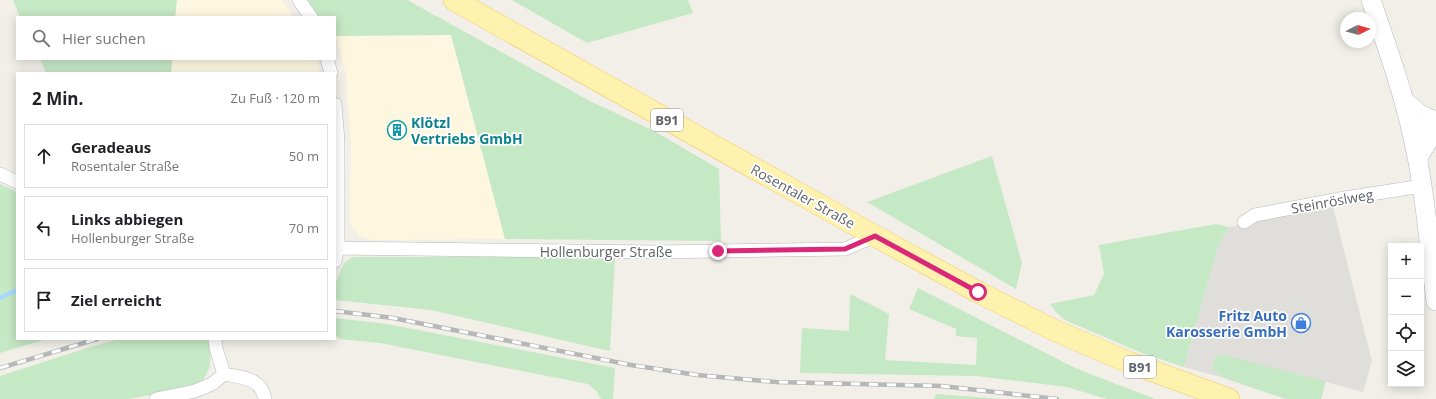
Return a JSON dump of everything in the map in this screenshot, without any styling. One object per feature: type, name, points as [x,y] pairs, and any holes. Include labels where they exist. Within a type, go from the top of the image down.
[{"type":"main road","points":[[1371,0],[1395,68],[1412,133],[1422,186],[1436,301]]},
{"type":"main road","name":"Rosentaler Straße","points":[[456,1],[875,236],[978,292],[1054,330],[1128,362],[1229,399]]},
{"type":"street","points":[[298,0],[310,16]]},
{"type":"street","points":[[327,60],[331,72]]},
{"type":"street","points":[[1402,94],[1422,112],[1436,118]]},
{"type":"street","points":[[336,116],[338,141],[336,252]]},
{"type":"street","points":[[1412,133],[1420,124],[1436,121]]},
{"type":"street","points":[[1412,133],[1424,135],[1436,134]]},
{"type":"street","points":[[1418,163],[1436,134]]},
{"type":"street","points":[[0,174],[16,182]]},
{"type":"street","name":"Steinröslweg","points":[[1244,222],[1255,216],[1346,198],[1422,186]]},
{"type":"street","name":"Hollenburger Straße","points":[[336,252],[649,252],[845,249],[875,236]]},
{"type":"street","points":[[215,340],[224,374]]},
{"type":"street","points":[[156,399],[195,391],[212,384],[224,374]]},
{"type":"street","points":[[224,374],[248,379],[260,385],[265,399]]},
{"type":"shaded area","points":[[177,0],[282,0],[293,16],[175,16]]},
{"type":"shaded area","points":[[451,35],[505,239],[373,240],[360,236],[350,224],[351,145],[346,74],[336,36]]},
{"type":"shaded area","points":[[172,60],[317,60],[320,72],[171,72]]},
{"type":"shaded area","points":[[1333,207],[1372,361],[1363,392],[1326,382],[1321,399],[1286,399],[1227,379],[1184,367],[1218,246],[1229,227]]},
{"type":"green space","points":[[13,0],[177,0],[175,16],[20,16]]},
{"type":"green space","points":[[308,0],[407,0],[590,101],[654,131],[719,169],[721,241],[505,239],[451,35],[336,36],[336,16],[316,16]]},
{"type":"green space","points":[[512,0],[688,0],[693,13],[587,43]]},
{"type":"green space","points":[[40,60],[172,60],[171,72],[46,72]]},
{"type":"green space","points":[[992,156],[1022,263],[1016,289],[867,202]]},
{"type":"green space","points":[[0,184],[16,192],[16,340],[44,340],[0,353]]},
{"type":"green space","points":[[1216,224],[1229,227],[1218,246],[1184,367],[1142,353],[1065,320],[1050,304],[1094,295],[1104,274],[1099,245]]},
{"type":"green space","points":[[353,257],[615,257],[610,351],[431,310],[336,300],[336,283],[344,263]]},
{"type":"green space","points":[[918,288],[1075,368],[1155,399],[1107,399],[1067,387],[976,376],[800,373],[802,328],[849,331],[850,294],[889,314],[885,360],[976,365],[977,338],[956,336],[956,329],[909,309]]},
{"type":"green space","points":[[336,318],[387,324],[615,368],[613,399],[601,399],[597,392],[588,384],[380,343],[340,339],[336,336]]},
{"type":"green space","points":[[116,340],[211,340],[210,366],[204,379],[189,388],[128,399],[0,399],[0,376]]},
{"type":"green space","points":[[1223,355],[1323,381],[1325,382],[1321,399],[1286,399],[1227,379],[1214,371],[1213,367],[1214,358]]},
{"type":"green space","points":[[936,394],[1002,399],[934,399]]},
{"type":"waterway","points":[[0,298],[16,290]]},
{"type":"railway","points":[[336,311],[393,318],[631,365],[697,375],[776,382],[941,386],[1057,399]]},
{"type":"railway","points":[[0,368],[94,340]]},
{"type":"place","name":"Klötzl Vertriebs GmbH","points":[[397,130]]},
{"type":"place","name":"Fritz Auto Karosserie GmbH","points":[[1301,323]]},
{"type":"route","points":[[718,251],[845,249],[875,236],[978,292]]}]
